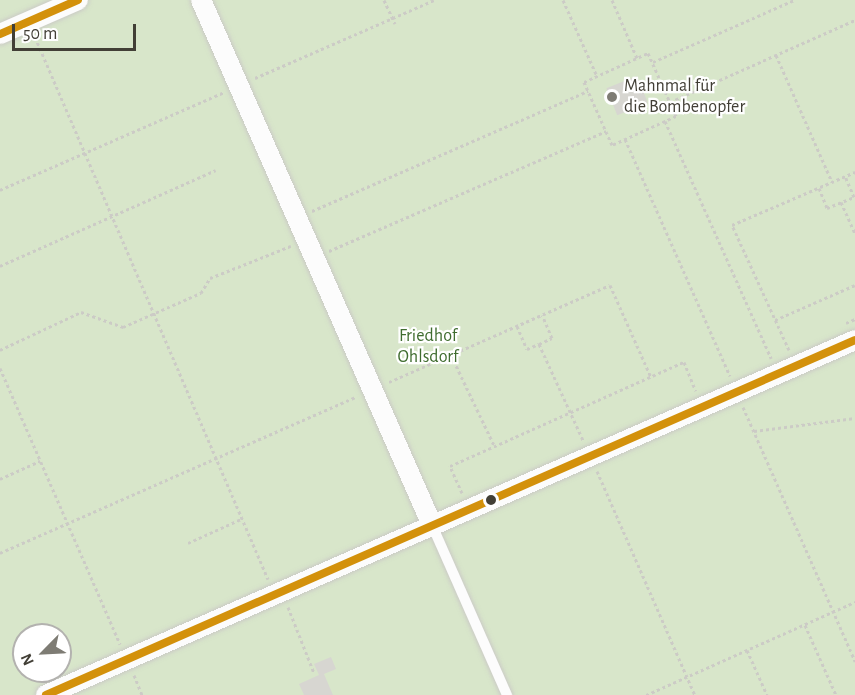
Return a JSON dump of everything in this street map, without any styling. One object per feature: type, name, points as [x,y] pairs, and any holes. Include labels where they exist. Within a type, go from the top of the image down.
[{"type":"street","points":[[0,34],[78,0]]},
{"type":"street","points":[[201,0],[249,81],[319,247],[384,388],[432,525]]},
{"type":"street","points":[[46,695],[432,525],[466,498],[783,361],[855,340]]},
{"type":"lane","points":[[432,525],[507,695]]},
{"type":"path","points":[[384,0],[395,24]]},
{"type":"path","points":[[419,0],[422,5]]},
{"type":"path","points":[[0,190],[434,0]]},
{"type":"path","points":[[563,0],[597,76]]},
{"type":"path","points":[[612,0],[637,58]]},
{"type":"path","points":[[652,63],[794,0]]},
{"type":"path","points":[[670,102],[855,20]]},
{"type":"path","points":[[29,22],[81,154],[214,459],[314,673]]},
{"type":"path","points":[[648,53],[676,116],[612,144],[584,82],[637,58],[648,53]]},
{"type":"path","points":[[776,56],[832,182]]},
{"type":"path","points":[[312,211],[588,91]]},
{"type":"path","points":[[665,121],[783,361]]},
{"type":"path","points":[[0,350],[81,312],[123,327],[201,293],[210,278],[319,247],[606,131]]},
{"type":"path","points":[[625,139],[855,661]]},
{"type":"path","points":[[0,266],[216,170]]},
{"type":"path","points":[[783,361],[775,320],[732,225],[855,172]]},
{"type":"path","points":[[819,188],[827,208],[854,197],[845,176]]},
{"type":"path","points":[[308,201],[316,221]]},
{"type":"path","points":[[841,202],[855,234]]},
{"type":"path","points":[[319,247],[334,262]]},
{"type":"path","points":[[0,553],[214,459],[384,388],[451,355],[610,285],[651,377]]},
{"type":"path","points":[[775,320],[855,285]]},
{"type":"path","points":[[517,326],[528,349],[552,338],[542,315]]},
{"type":"path","points":[[836,327],[855,319]]},
{"type":"path","points":[[539,344],[695,695]]},
{"type":"path","points":[[760,362],[783,361],[798,344]]},
{"type":"path","points":[[451,355],[494,446]]},
{"type":"path","points":[[466,498],[450,466],[684,362],[699,398]]},
{"type":"path","points":[[0,368],[127,659]]},
{"type":"path","points":[[733,383],[740,370]]},
{"type":"path","points":[[382,372],[384,388]]},
{"type":"path","points":[[721,379],[733,383]]},
{"type":"path","points":[[699,398],[704,386]]},
{"type":"path","points":[[685,395],[699,398]]},
{"type":"path","points":[[754,431],[855,418]]},
{"type":"path","points":[[586,448],[593,436]]},
{"type":"path","points":[[572,445],[586,448]]},
{"type":"path","points":[[0,479],[40,461]]},
{"type":"path","points":[[188,543],[241,519]]},
{"type":"path","points":[[645,695],[855,602]]},
{"type":"path","points":[[805,624],[836,695]]},
{"type":"path","points":[[747,650],[766,695]]},
{"type":"green space","name":"Friedhof Ohlsdorf","points":[[0,0],[855,0],[855,695],[0,695]]},
{"type":"building","points":[[637,76],[648,103],[617,115],[606,88]]},
{"type":"building","points":[[331,657],[336,669],[324,674],[333,695],[304,695],[299,684],[319,675],[314,664]]},
{"type":"transit line","points":[[0,34],[78,0]]},
{"type":"transit line","points":[[46,695],[855,340]]},
{"type":"place","name":"Mahnmal für die Bombenopfer","points":[[612,97]]}]
